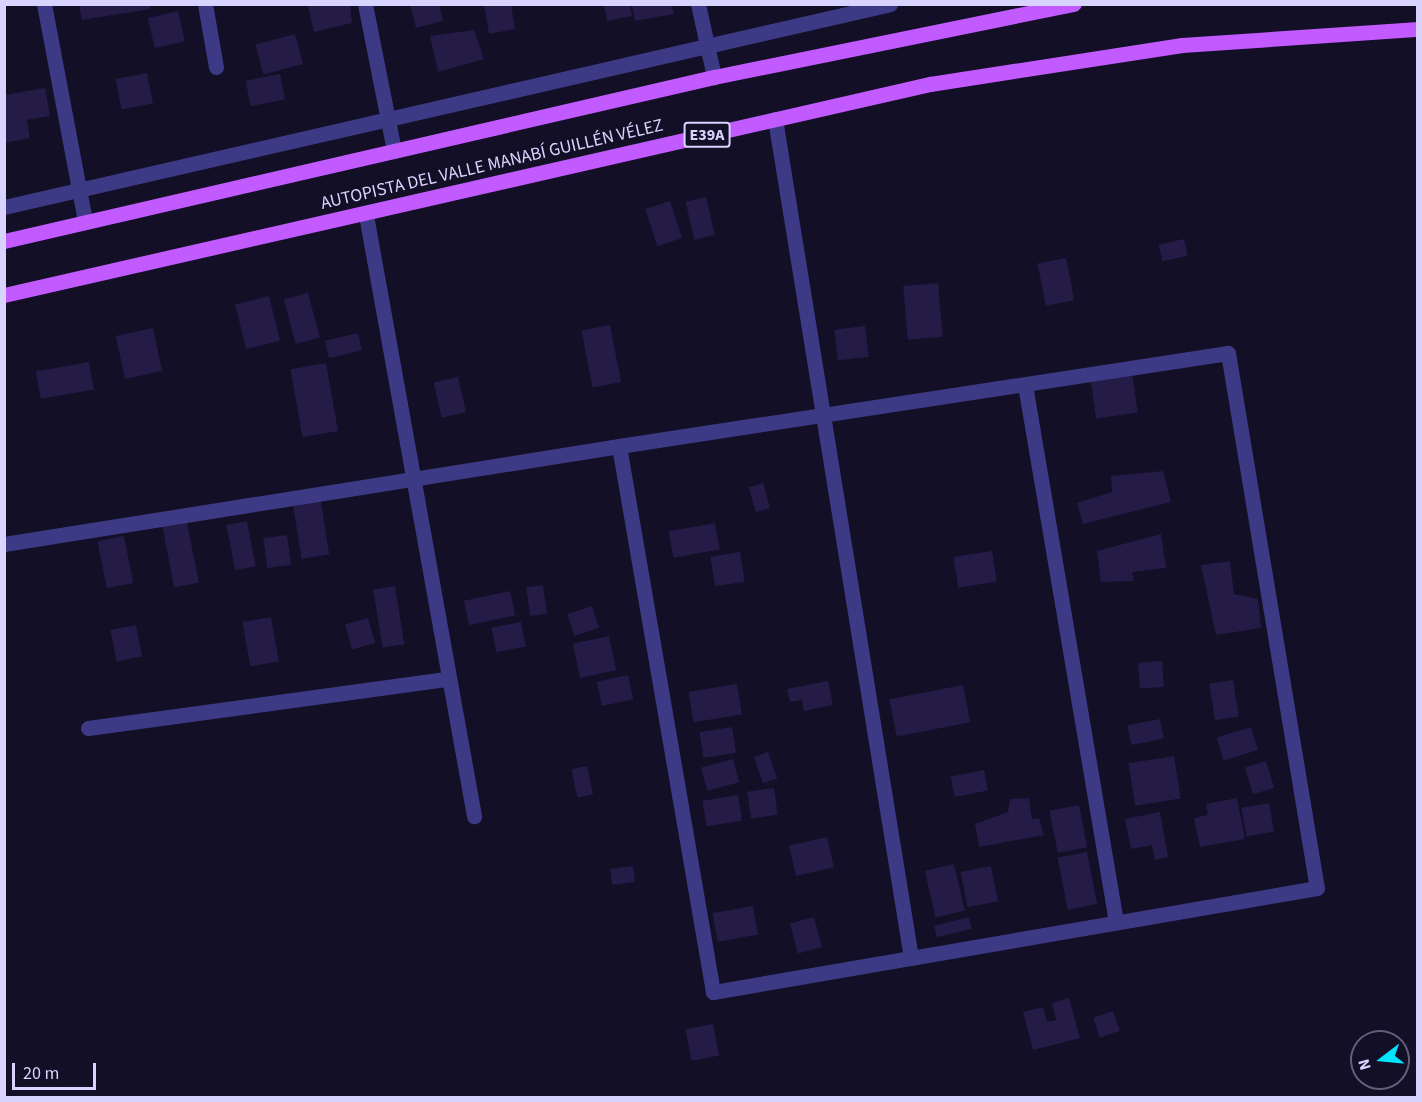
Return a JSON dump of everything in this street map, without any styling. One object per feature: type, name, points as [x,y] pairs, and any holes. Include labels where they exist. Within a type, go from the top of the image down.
[{"type":"main road","name":"AUTOPISTA DEL VALLE MANABÍ GUILLÉN VÉLEZ","points":[[4,241],[714,77],[1029,8],[1074,4]]},
{"type":"main road","name":"AUTOPISTA DEL VALLE MANABÍ GUILLÉN VÉLEZ","points":[[4,296],[775,119],[1048,63],[1285,35],[1418,29]]},
{"type":"street","points":[[44,4],[85,222]]},
{"type":"street","points":[[205,4],[216,67]]},
{"type":"street","points":[[365,4],[394,151]]},
{"type":"street","points":[[698,4],[714,77]]},
{"type":"street","points":[[4,207],[387,117],[890,4]]},
{"type":"street","points":[[775,119],[911,958]]},
{"type":"street","points":[[366,214],[410,480],[446,679],[474,816]]},
{"type":"street","points":[[4,544],[619,446],[822,417],[1228,353],[1317,888],[713,992],[619,446]]},
{"type":"street","points":[[1025,385],[1116,922]]},
{"type":"street","points":[[88,728],[446,679]]},
{"type":"building","points":[[79,4],[150,4],[150,9],[82,20]]},
{"type":"building","points":[[410,4],[439,4],[443,21],[416,28]]},
{"type":"building","points":[[484,4],[511,4],[515,29],[489,34]]},
{"type":"building","points":[[604,4],[630,4],[632,16],[607,21]]},
{"type":"building","points":[[632,4],[672,4],[674,14],[635,21]]},
{"type":"building","points":[[308,5],[350,5],[352,23],[314,32]]},
{"type":"building","points":[[178,11],[185,41],[155,48],[148,18]]},
{"type":"building","points":[[474,30],[484,59],[438,72],[430,36]]},
{"type":"building","points":[[295,34],[303,64],[263,75],[255,45]]},
{"type":"building","points":[[147,73],[153,103],[122,110],[116,79]]},
{"type":"building","points":[[280,74],[285,100],[251,106],[246,81]]},
{"type":"building","points":[[45,88],[50,116],[27,120],[30,138],[4,143],[4,95]]},
{"type":"building","points":[[706,197],[715,235],[694,240],[686,202]]},
{"type":"building","points":[[670,201],[682,238],[657,246],[645,209]]},
{"type":"building","points":[[1184,239],[1188,256],[1162,261],[1159,245]]},
{"type":"building","points":[[1066,258],[1074,300],[1046,306],[1038,264]]},
{"type":"building","points":[[938,283],[943,337],[908,340],[903,286]]},
{"type":"building","points":[[308,293],[320,337],[296,344],[284,299]]},
{"type":"building","points":[[269,296],[280,341],[246,349],[235,304]]},
{"type":"building","points":[[610,325],[621,382],[593,387],[582,331]]},
{"type":"building","points":[[865,326],[869,357],[838,361],[834,330]]},
{"type":"building","points":[[153,328],[162,371],[125,379],[116,336]]},
{"type":"building","points":[[358,333],[362,351],[329,358],[325,341]]},
{"type":"building","points":[[89,362],[94,390],[41,399],[36,371]]},
{"type":"building","points":[[326,363],[338,431],[303,437],[291,369]]},
{"type":"building","points":[[1132,372],[1138,413],[1096,418],[1090,378]]},
{"type":"building","points":[[458,377],[466,412],[442,418],[434,383]]},
{"type":"building","points":[[1163,471],[1171,502],[1083,524],[1077,503],[1112,492],[1111,476]]},
{"type":"building","points":[[763,483],[770,508],[756,512],[749,487]]},
{"type":"building","points":[[320,496],[329,554],[302,559],[292,500]]},
{"type":"building","points":[[186,517],[199,583],[174,588],[161,522]]},
{"type":"building","points":[[247,521],[256,566],[235,570],[226,525]]},
{"type":"building","points":[[715,523],[720,550],[673,558],[669,531]]},
{"type":"building","points":[[1161,534],[1166,568],[1132,572],[1134,581],[1101,582],[1097,551]]},
{"type":"building","points":[[287,535],[291,565],[267,568],[263,538]]},
{"type":"building","points":[[124,536],[133,583],[107,588],[97,541]]},
{"type":"building","points":[[992,551],[997,582],[958,588],[953,557]]},
{"type":"building","points":[[740,552],[745,582],[715,586],[710,557]]},
{"type":"building","points":[[1230,561],[1234,594],[1258,599],[1261,628],[1216,635],[1201,565]]},
{"type":"building","points":[[543,585],[547,614],[530,616],[526,587]]},
{"type":"building","points":[[395,586],[404,644],[383,648],[373,589]]},
{"type":"building","points":[[510,591],[515,615],[469,625],[464,601]]},
{"type":"building","points":[[592,606],[599,628],[574,636],[567,614]]},
{"type":"building","points":[[271,617],[279,661],[250,666],[242,622]]},
{"type":"building","points":[[368,618],[375,643],[352,650],[345,625]]},
{"type":"building","points":[[521,622],[526,647],[496,652],[492,628]]},
{"type":"building","points":[[136,625],[142,656],[117,661],[110,630]]},
{"type":"building","points":[[609,636],[616,670],[580,678],[573,644]]},
{"type":"building","points":[[1162,661],[1164,687],[1140,689],[1138,663]]},
{"type":"building","points":[[628,675],[633,699],[602,706],[597,682]]},
{"type":"building","points":[[1233,680],[1239,717],[1215,720],[1209,684]]},
{"type":"building","points":[[828,681],[833,705],[804,711],[802,700],[790,702],[787,689]]},
{"type":"building","points":[[737,684],[742,715],[693,722],[689,692]]},
{"type":"building","points":[[963,685],[970,722],[897,737],[889,699]]},
{"type":"building","points":[[1160,719],[1164,739],[1131,745],[1128,725]]},
{"type":"building","points":[[732,727],[736,753],[703,758],[699,732]]},
{"type":"building","points":[[1251,727],[1258,750],[1224,760],[1217,738]]},
{"type":"building","points":[[768,752],[777,778],[763,783],[754,757]]},
{"type":"building","points":[[1174,756],[1181,798],[1135,806],[1129,763]]},
{"type":"building","points":[[733,759],[739,782],[707,791],[701,768]]},
{"type":"building","points":[[1266,761],[1274,788],[1253,794],[1245,767]]},
{"type":"building","points":[[587,766],[593,794],[577,798],[571,769]]},
{"type":"building","points":[[984,770],[988,791],[955,797],[951,776]]},
{"type":"building","points":[[774,788],[778,815],[751,818],[747,792]]},
{"type":"building","points":[[738,795],[742,821],[707,826],[702,801]]},
{"type":"building","points":[[1029,798],[1032,819],[1039,818],[1044,835],[979,847],[975,824],[1008,812],[1010,799]]},
{"type":"building","points":[[1237,798],[1245,839],[1200,847],[1194,818],[1208,815],[1206,804]]},
{"type":"building","points":[[1269,803],[1274,832],[1246,836],[1241,808]]},
{"type":"building","points":[[1079,805],[1087,847],[1058,853],[1050,811]]},
{"type":"building","points":[[1160,812],[1168,857],[1155,860],[1152,845],[1131,849],[1125,819]]},
{"type":"building","points":[[827,837],[834,867],[796,876],[789,846]]},
{"type":"building","points":[[1087,852],[1097,904],[1068,910],[1058,858]]},
{"type":"building","points":[[954,864],[965,911],[936,918],[925,871]]},
{"type":"building","points":[[633,866],[635,882],[612,885],[610,869]]},
{"type":"building","points":[[991,866],[998,901],[967,907],[961,872]]},
{"type":"building","points":[[753,906],[758,935],[718,942],[713,913]]},
{"type":"building","points":[[814,917],[822,947],[798,953],[790,923]]},
{"type":"building","points":[[969,917],[972,929],[937,937],[934,926]]},
{"type":"building","points":[[1069,998],[1080,1038],[1033,1050],[1023,1012],[1043,1007],[1047,1022],[1056,1020],[1052,1003]]},
{"type":"building","points":[[1113,1011],[1120,1031],[1100,1038],[1093,1018]]},
{"type":"building","points":[[713,1024],[719,1055],[692,1061],[686,1029]]}]
